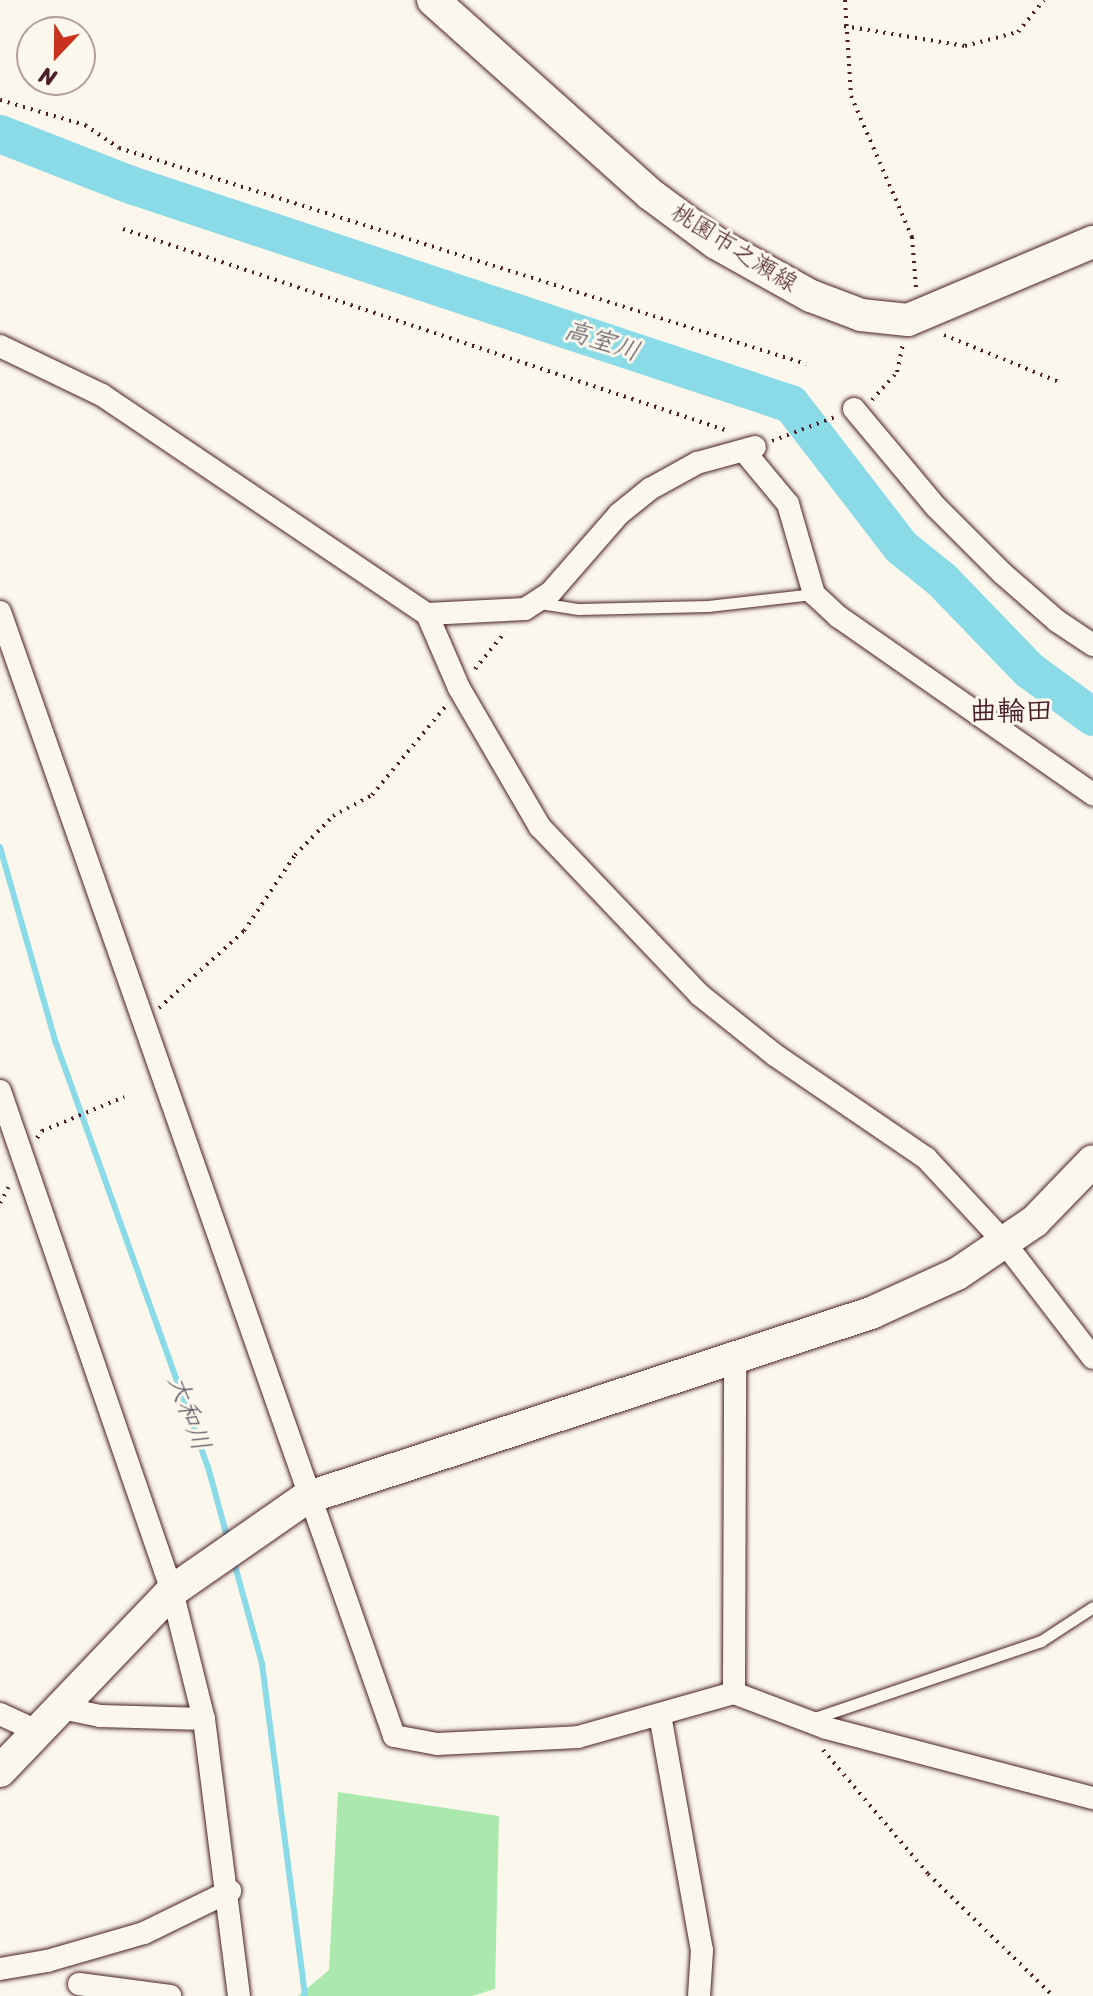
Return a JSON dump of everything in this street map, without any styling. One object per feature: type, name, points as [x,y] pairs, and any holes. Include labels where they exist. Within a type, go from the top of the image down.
[{"type":"street","name":"桃園市之瀬線","points":[[433,0],[650,194],[716,243],[811,296],[861,315],[908,320],[1093,242]]},
{"type":"street","points":[[0,346],[102,395],[427,614],[459,688],[540,827],[644,941],[700,995],[775,1055],[926,1158],[1004,1242],[1093,1358]]},
{"type":"street","points":[[854,410],[936,507],[1002,573],[1057,621],[1093,645]]},
{"type":"street","points":[[427,614],[530,606],[551,592],[619,514],[650,489],[697,463],[751,449],[788,504],[814,594],[839,617],[1093,794]]},
{"type":"street","points":[[0,612],[142,1023],[299,1503],[394,1736],[437,1744],[578,1737],[734,1693],[808,1721],[950,1764],[1093,1798]]},
{"type":"street","points":[[0,1091],[178,1587],[204,1719],[230,1891],[239,1996]]},
{"type":"street","points":[[0,1771],[178,1587],[299,1503],[735,1355],[871,1313],[957,1274],[1035,1221],[1093,1161]]},
{"type":"street","points":[[734,1693],[735,1355]]},
{"type":"street","points":[[62,1708],[100,1716],[204,1719]]},
{"type":"street","points":[[0,1714],[9,1714],[39,1732]]},
{"type":"street","points":[[660,1715],[702,1950],[699,1996]]},
{"type":"street","points":[[0,1969],[86,1950],[144,1933],[230,1891]]},
{"type":"street","points":[[86,1950],[78,1990],[170,1996]]},
{"type":"lane","points":[[530,606],[579,609],[708,606],[814,594]]},
{"type":"lane","points":[[808,1721],[1041,1641],[1093,1607]]},
{"type":"path","points":[[123,229],[720,426],[751,449],[854,410],[879,395],[897,372],[916,287],[912,237],[851,96],[844,26],[845,0]]},
{"type":"path","points":[[844,26],[965,46],[1018,32],[1044,0]]},
{"type":"path","points":[[0,100],[85,125],[119,148],[806,364]]},
{"type":"path","points":[[942,334],[1059,382]]},
{"type":"path","points":[[142,1023],[244,931],[295,855],[333,816],[372,795],[400,766],[459,688],[530,606]]},
{"type":"path","points":[[42,1131],[124,1097]]},
{"type":"path","points":[[808,1721],[825,1756],[928,1874],[1053,1996]]},
{"type":"green space","points":[[338,1792],[499,1816],[495,1989],[472,1996],[298,1996],[329,1970]]},
{"type":"waterway","name":"高室川","points":[[0,134],[131,185],[791,404],[901,547],[942,580],[1029,670],[1093,717]]},
{"type":"waterway","name":"大和川","points":[[0,847],[56,1043],[208,1467],[228,1540]]},
{"type":"waterway","name":"大和川","points":[[234,1562],[262,1664],[305,1996]]},
{"type":"district","name":"曲輪田","points":[[1011,711]]}]
